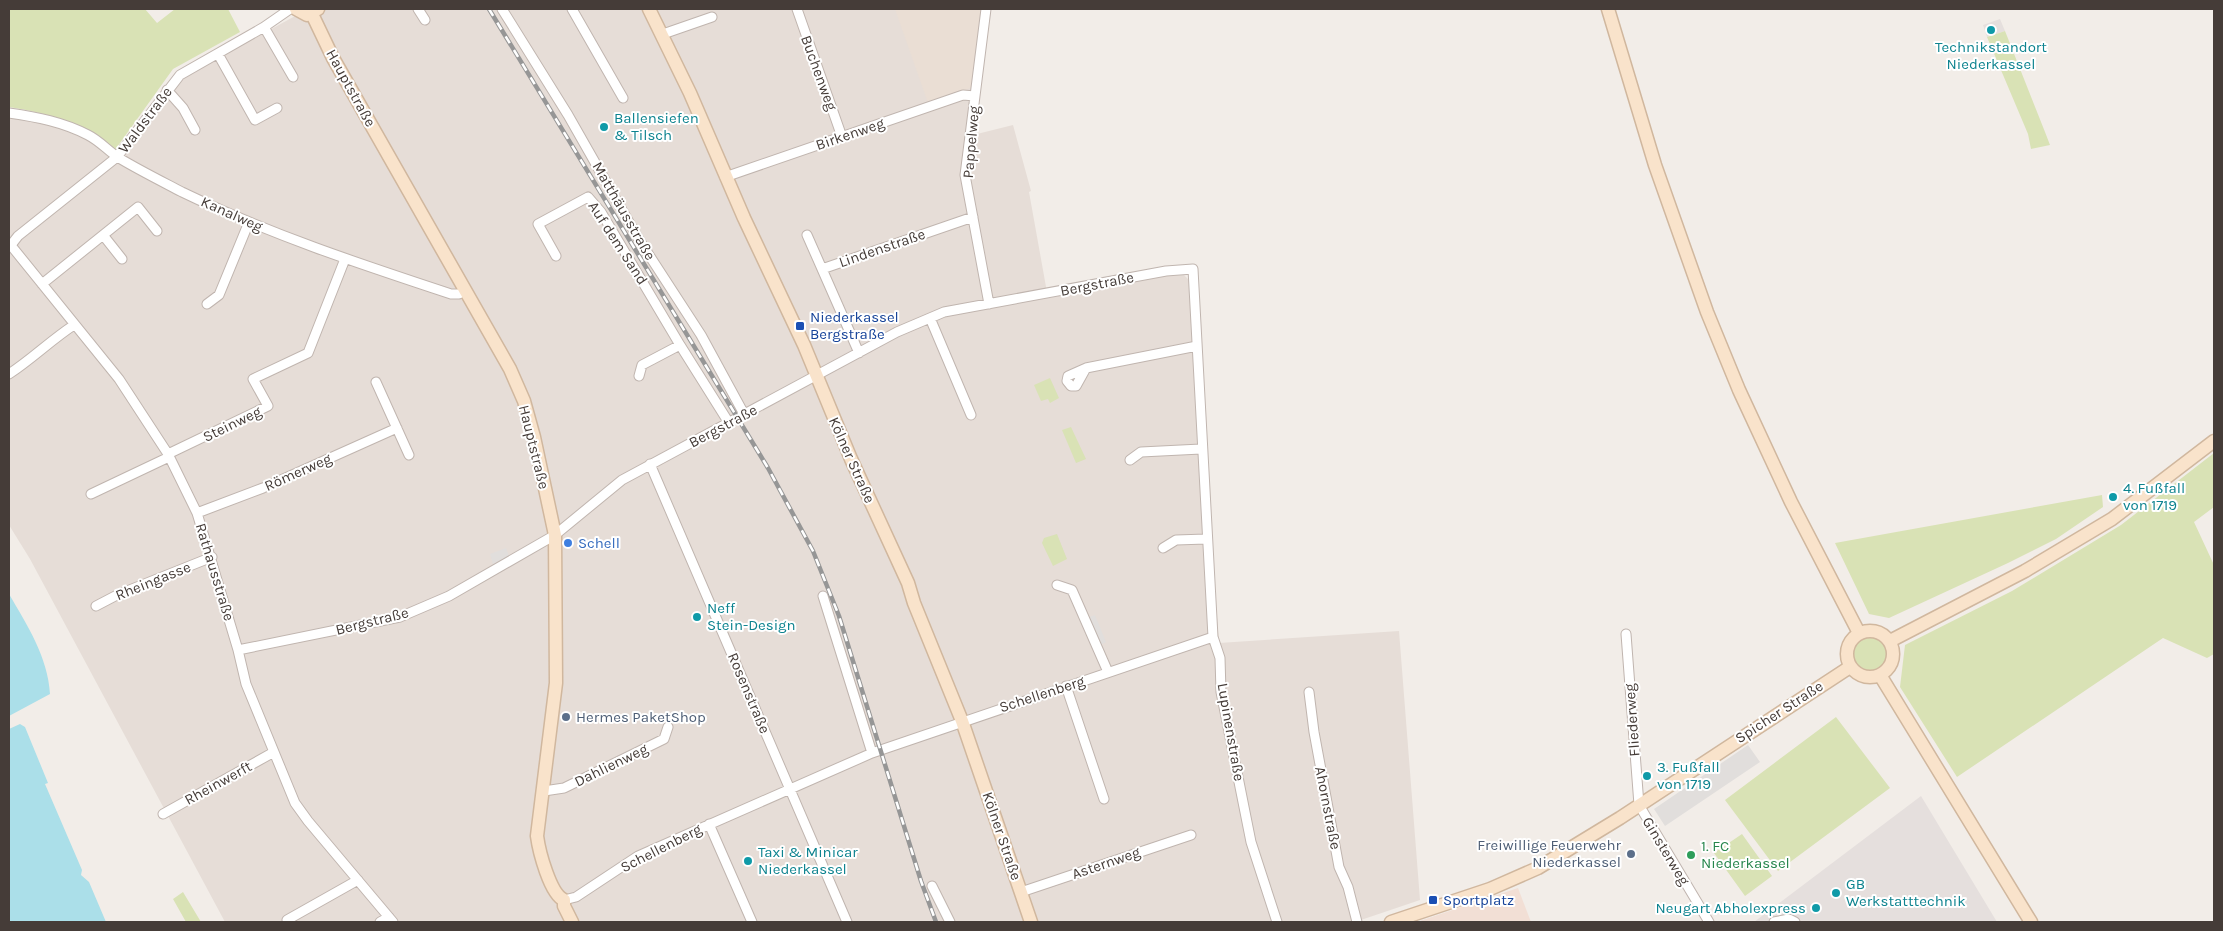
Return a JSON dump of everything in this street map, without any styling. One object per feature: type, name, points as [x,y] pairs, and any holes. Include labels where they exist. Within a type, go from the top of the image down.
[{"type":"street","name":"Waldstraße","points":[[10,244],[117,157],[180,74],[264,27],[290,9]]},
{"type":"street","points":[[296,9],[302,14],[315,11]]},
{"type":"street","points":[[418,9],[425,20]]},
{"type":"street","name":"Matthäusstraße","points":[[502,9],[568,115],[638,238],[701,335],[744,414]]},
{"type":"street","points":[[572,9],[623,98]]},
{"type":"street","name":"Kölner Straße","points":[[649,9],[663,34],[725,177],[804,345],[854,464],[908,583],[914,604],[962,721],[1031,922]]},
{"type":"street","name":"Buchenweg","points":[[797,9],[842,137]]},
{"type":"street","name":"Pappelweg","points":[[986,9],[965,175],[989,304]]},
{"type":"street","points":[[1608,9],[1660,180],[1707,312],[1739,390],[1791,502],[1859,633]]},
{"type":"street","name":"Hauptstraße","points":[[315,11],[333,58],[510,368],[524,401],[534,437],[555,535],[556,683],[537,836],[540,856],[557,893],[564,900],[564,906],[572,922]]},
{"type":"street","points":[[663,34],[712,17]]},
{"type":"street","points":[[264,27],[293,77]]},
{"type":"street","points":[[218,54],[255,120],[277,108]]},
{"type":"street","points":[[167,90],[183,108],[195,130]]},
{"type":"street","name":"Birkenweg","points":[[725,177],[963,95],[975,96]]},
{"type":"street","name":"Kanalweg","points":[[9,113],[33,116],[72,128],[90,136],[117,157],[182,192],[249,222],[345,259],[451,294],[459,294],[465,291]]},
{"type":"street","name":"Auf dem Sand","points":[[556,256],[538,224],[588,196],[601,212],[632,261],[680,345],[729,422]]},
{"type":"street","points":[[42,284],[138,207],[158,231]]},
{"type":"street","name":"Lindenstraße","points":[[859,353],[822,270],[973,217]]},
{"type":"street","points":[[208,304],[219,295],[249,222]]},
{"type":"street","points":[[103,235],[122,259]]},
{"type":"street","points":[[807,235],[822,270]]},
{"type":"street","name":"Rathausstraße","points":[[10,244],[119,379],[169,456],[197,513],[212,557],[246,684],[295,803],[391,920],[380,922]]},
{"type":"street","name":"Steinweg","points":[[169,456],[268,406],[253,379],[308,353],[345,259]]},
{"type":"street","name":"Bergstraße","points":[[238,650],[400,617],[449,596],[555,535],[622,480],[897,332],[944,312],[1166,271],[1193,269],[1195,309]]},
{"type":"street","name":"Lupinenstraße","points":[[1195,309],[1212,637],[1220,658],[1222,692],[1251,842],[1277,922]]},
{"type":"street","points":[[930,318],[971,415]]},
{"type":"street","points":[[9,374],[74,325]]},
{"type":"street","points":[[639,376],[642,365],[680,345]]},
{"type":"street","points":[[1086,368],[1197,346]]},
{"type":"street","points":[[376,382],[409,455]]},
{"type":"street","name":"Römerweg","points":[[197,513],[263,488],[397,428]]},
{"type":"street","points":[[1890,641],[2025,571],[2112,519],[2214,441]]},
{"type":"street","points":[[1130,460],[1141,452],[1202,449]]},
{"type":"street","points":[[91,494],[169,456]]},
{"type":"street","name":"Rosenstraße","points":[[650,464],[847,922]]},
{"type":"street","points":[[1163,548],[1176,540],[1206,539]]},
{"type":"street","name":"Rheingasse","points":[[96,606],[117,595],[212,557]]},
{"type":"street","points":[[1057,585],[1072,590],[1108,672]]},
{"type":"street","points":[[823,596],[872,752]]},
{"type":"street","points":[[1866,631],[1879,632],[1890,641],[1893,648],[1891,664],[1880,675],[1867,678],[1860,676],[1850,667],[1847,660],[1848,644],[1859,633],[1866,631]]},
{"type":"street","name":"Fliederweg","points":[[1626,634],[1639,805]]},
{"type":"street","name":"Schellenberg","points":[[564,900],[576,897],[638,856],[872,752],[1212,637]]},
{"type":"street","name":"Spicher Straße","points":[[1391,922],[1523,876],[1559,856],[1850,667]]},
{"type":"street","points":[[1880,675],[2031,922]]},
{"type":"street","points":[[1066,686],[1104,799]]},
{"type":"street","name":"Ahornstraße","points":[[1310,692],[1326,802],[1339,867],[1348,887],[1357,922]]},
{"type":"street","name":"Dahlienweg","points":[[544,790],[564,788],[664,739],[668,727]]},
{"type":"street","name":"Rheinwerft","points":[[163,814],[274,752]]},
{"type":"street","name":"Ginsterweg","points":[[1639,805],[1709,922]]},
{"type":"street","points":[[709,824],[752,922]]},
{"type":"street","name":"Asternweg","points":[[1021,892],[1192,835]]},
{"type":"street","points":[[288,920],[358,880]]},
{"type":"street","points":[[932,886],[950,922]]},
{"type":"street","points":[[1774,922],[1789,919],[1795,922]]},
{"type":"shaded area","points":[[308,9],[983,9],[965,137],[1013,125],[1031,191],[1029,192],[1048,298],[1167,276],[1184,275],[1189,280],[1219,643],[1399,631],[1420,900],[1355,922],[225,922],[30,559],[9,525],[9,116],[56,125],[90,141],[106,153],[126,153],[178,83],[191,73]]},
{"type":"shaded area","points":[[895,9],[983,9],[973,87],[928,103]]},
{"type":"shaded area","points":[[2000,19],[2005,31],[1987,37],[1983,25]]},
{"type":"shaded area","points":[[506,548],[509,556],[493,564],[490,554]]},
{"type":"shaded area","points":[[1095,615],[1106,642],[1101,645],[1089,617]]},
{"type":"shaded area","points":[[1748,745],[1760,762],[1665,826],[1654,809]]},
{"type":"shaded area","points":[[1921,796],[1997,922],[1754,922]]},
{"type":"shaded area","points":[[1518,888],[1531,922],[1417,922]]},
{"type":"green space","points":[[9,9],[145,9],[157,23],[175,9],[228,9],[240,32],[173,69],[115,150],[91,134],[65,121],[9,107]]},
{"type":"green space","points":[[2005,31],[2050,145],[2031,149],[2028,134],[1987,37]]},
{"type":"green space","points":[[1050,378],[1059,398],[1050,403],[1048,399],[1041,401],[1034,385]]},
{"type":"green space","points":[[1071,427],[1086,459],[1076,463],[1062,430]]},
{"type":"green space","points":[[2214,453],[2214,507],[2194,522],[2214,565],[2214,654],[2207,658],[2163,638],[1957,777],[1900,687],[1905,645],[2012,591],[2121,525]]},
{"type":"green space","points":[[2102,495],[2103,507],[2056,539],[1889,618],[1869,614],[1835,543]]},
{"type":"green space","points":[[1057,534],[1067,559],[1053,566],[1042,543],[1044,538]]},
{"type":"green space","points":[[1870,636],[1883,642],[1889,655],[1883,668],[1870,674],[1857,668],[1851,655],[1857,642]]},
{"type":"green space","points":[[1836,717],[1890,788],[1778,871],[1725,800]]},
{"type":"green space","points":[[1742,834],[1772,876],[1745,896],[1714,853]]},
{"type":"green space","points":[[183,892],[201,922],[186,922],[173,899]]},
{"type":"water","points":[[9,594],[41,654],[50,694],[9,716]]},
{"type":"water","points":[[20,724],[25,727],[48,783],[45,784],[82,870],[81,875],[89,882],[106,922],[9,922],[9,729]]},
{"type":"railway","points":[[489,9],[768,468],[813,551],[839,616],[921,881],[936,922]]},
{"type":"place","name":"Technikstandort Niederkassel","points":[[1991,30]]},
{"type":"place","name":"Ballensiefen & Tilsch","points":[[604,127]]},
{"type":"place","name":"Niederkassel Bergstraße","points":[[800,326]]},
{"type":"place","name":"4. Fußfall von 1719","points":[[2113,497]]},
{"type":"place","name":"Schell","points":[[568,543]]},
{"type":"place","name":"Neff Stein-Design","points":[[697,617]]},
{"type":"place","name":"Hermes PaketShop","points":[[566,717]]},
{"type":"place","name":"3. Fußfall von 1719","points":[[1647,776]]},
{"type":"place","name":"Freiwillige Feuerwehr Niederkassel","points":[[1631,854]]},
{"type":"place","name":"1. FC Niederkassel","points":[[1691,855]]},
{"type":"place","name":"Taxi & Minicar Niederkassel","points":[[748,861]]},
{"type":"place","name":"GB Werkstatttechnik","points":[[1836,893]]},
{"type":"place","name":"Sportplatz","points":[[1433,900]]},
{"type":"place","name":"Neugart Abholexpress","points":[[1816,908]]}]
